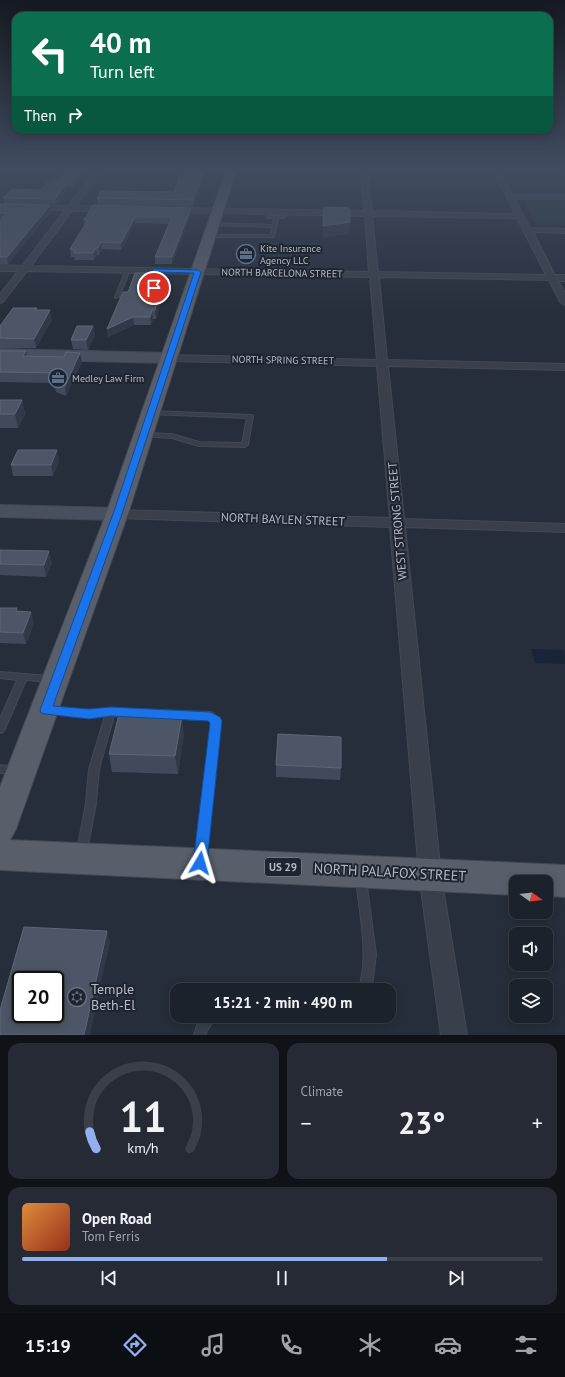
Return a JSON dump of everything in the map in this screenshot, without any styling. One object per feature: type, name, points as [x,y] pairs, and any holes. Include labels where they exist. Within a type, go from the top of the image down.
[{"type":"main road","points":[[0,829],[11,770],[45,710],[117,514],[216,216]]},
{"type":"main road","name":"NORTH PALAFOX STREET","points":[[0,855],[81,857],[565,881]]},
{"type":"street","points":[[0,300],[64,216]]},
{"type":"street","name":"WEST STRONG STREET","points":[[368,216],[430,875],[454,1035]]},
{"type":"street","points":[[520,216],[565,302]]},
{"type":"street","points":[[528,230],[565,231]]},
{"type":"street","name":"NORTH BARCELONA STREET","points":[[0,268],[565,278]]},
{"type":"street","name":"NORTH SPRING STREET","points":[[0,354],[565,367]]},
{"type":"street","name":"NORTH BAYLEN STREET","points":[[0,510],[565,528]]},
{"type":"lane","points":[[268,216],[284,216]]},
{"type":"lane","points":[[212,230],[273,236],[276,217]]},
{"type":"lane","points":[[212,230],[275,226]]},
{"type":"lane","points":[[118,297],[128,270]]},
{"type":"lane","points":[[154,288],[157,279],[153,276],[155,271]]},
{"type":"lane","points":[[144,435],[172,436],[199,444],[245,445],[250,416],[151,413]]},
{"type":"lane","points":[[0,676],[56,679]]},
{"type":"lane","points":[[0,729],[23,677]]},
{"type":"lane","points":[[45,710],[89,714],[111,712],[210,716],[216,721],[200,863]]},
{"type":"lane","points":[[81,857],[91,803],[94,769],[111,712]]},
{"type":"lane","points":[[360,871],[370,955],[366,983]]},
{"type":"lane","points":[[200,1035],[201,1029],[205,1023]]},
{"type":"shaded area","points":[[532,216],[565,216],[565,225],[536,224]]},
{"type":"water","points":[[531,649],[564,650],[565,664],[535,663]]},
{"type":"building","points":[[4,216],[41,216],[7,257],[0,257],[0,221]]},
{"type":"building","points":[[86,216],[188,216],[172,257],[155,257],[172,217],[135,217],[121,243],[101,242],[93,253],[74,253],[75,250],[70,249],[88,220],[84,220]]},
{"type":"building","points":[[324,216],[350,216],[350,222],[323,226]]},
{"type":"building","points":[[135,273],[150,273],[146,285],[163,285],[155,310],[152,310],[150,317],[133,317],[107,329],[123,292],[128,292]]},
{"type":"building","points":[[13,308],[37,308],[35,310],[50,310],[34,339],[0,338],[0,326]]},
{"type":"building","points":[[77,326],[93,326],[86,340],[71,340]]},
{"type":"building","points":[[0,351],[26,351],[23,356],[64,357],[66,352],[80,353],[65,386],[54,382],[58,373],[0,372]]},
{"type":"building","points":[[0,400],[22,400],[15,414],[0,414]]},
{"type":"building","points":[[18,450],[57,450],[51,465],[11,465]]},
{"type":"building","points":[[0,550],[49,551],[44,565],[0,564]]},
{"type":"building","points":[[0,608],[17,608],[16,611],[31,612],[23,633],[0,632]]},
{"type":"building","points":[[119,714],[182,716],[175,756],[109,754]]},
{"type":"building","points":[[278,734],[341,737],[341,768],[276,765]]},
{"type":"building","name":"Temple Beth-El","points":[[24,927],[107,931],[84,1035],[0,1035],[0,1010]]},
{"type":"place","name":"Kite Insurance Agency LLC","points":[[246,254]]},
{"type":"place","name":"Medley Law Firm","points":[[58,378]]},
{"type":"place","name":"Temple Beth-El","points":[[77,997]]},
{"type":"route","points":[[154,288],[157,279],[153,276],[155,271],[198,272],[117,514],[45,710],[89,714],[111,712],[210,716],[216,721],[200,863]]}]
